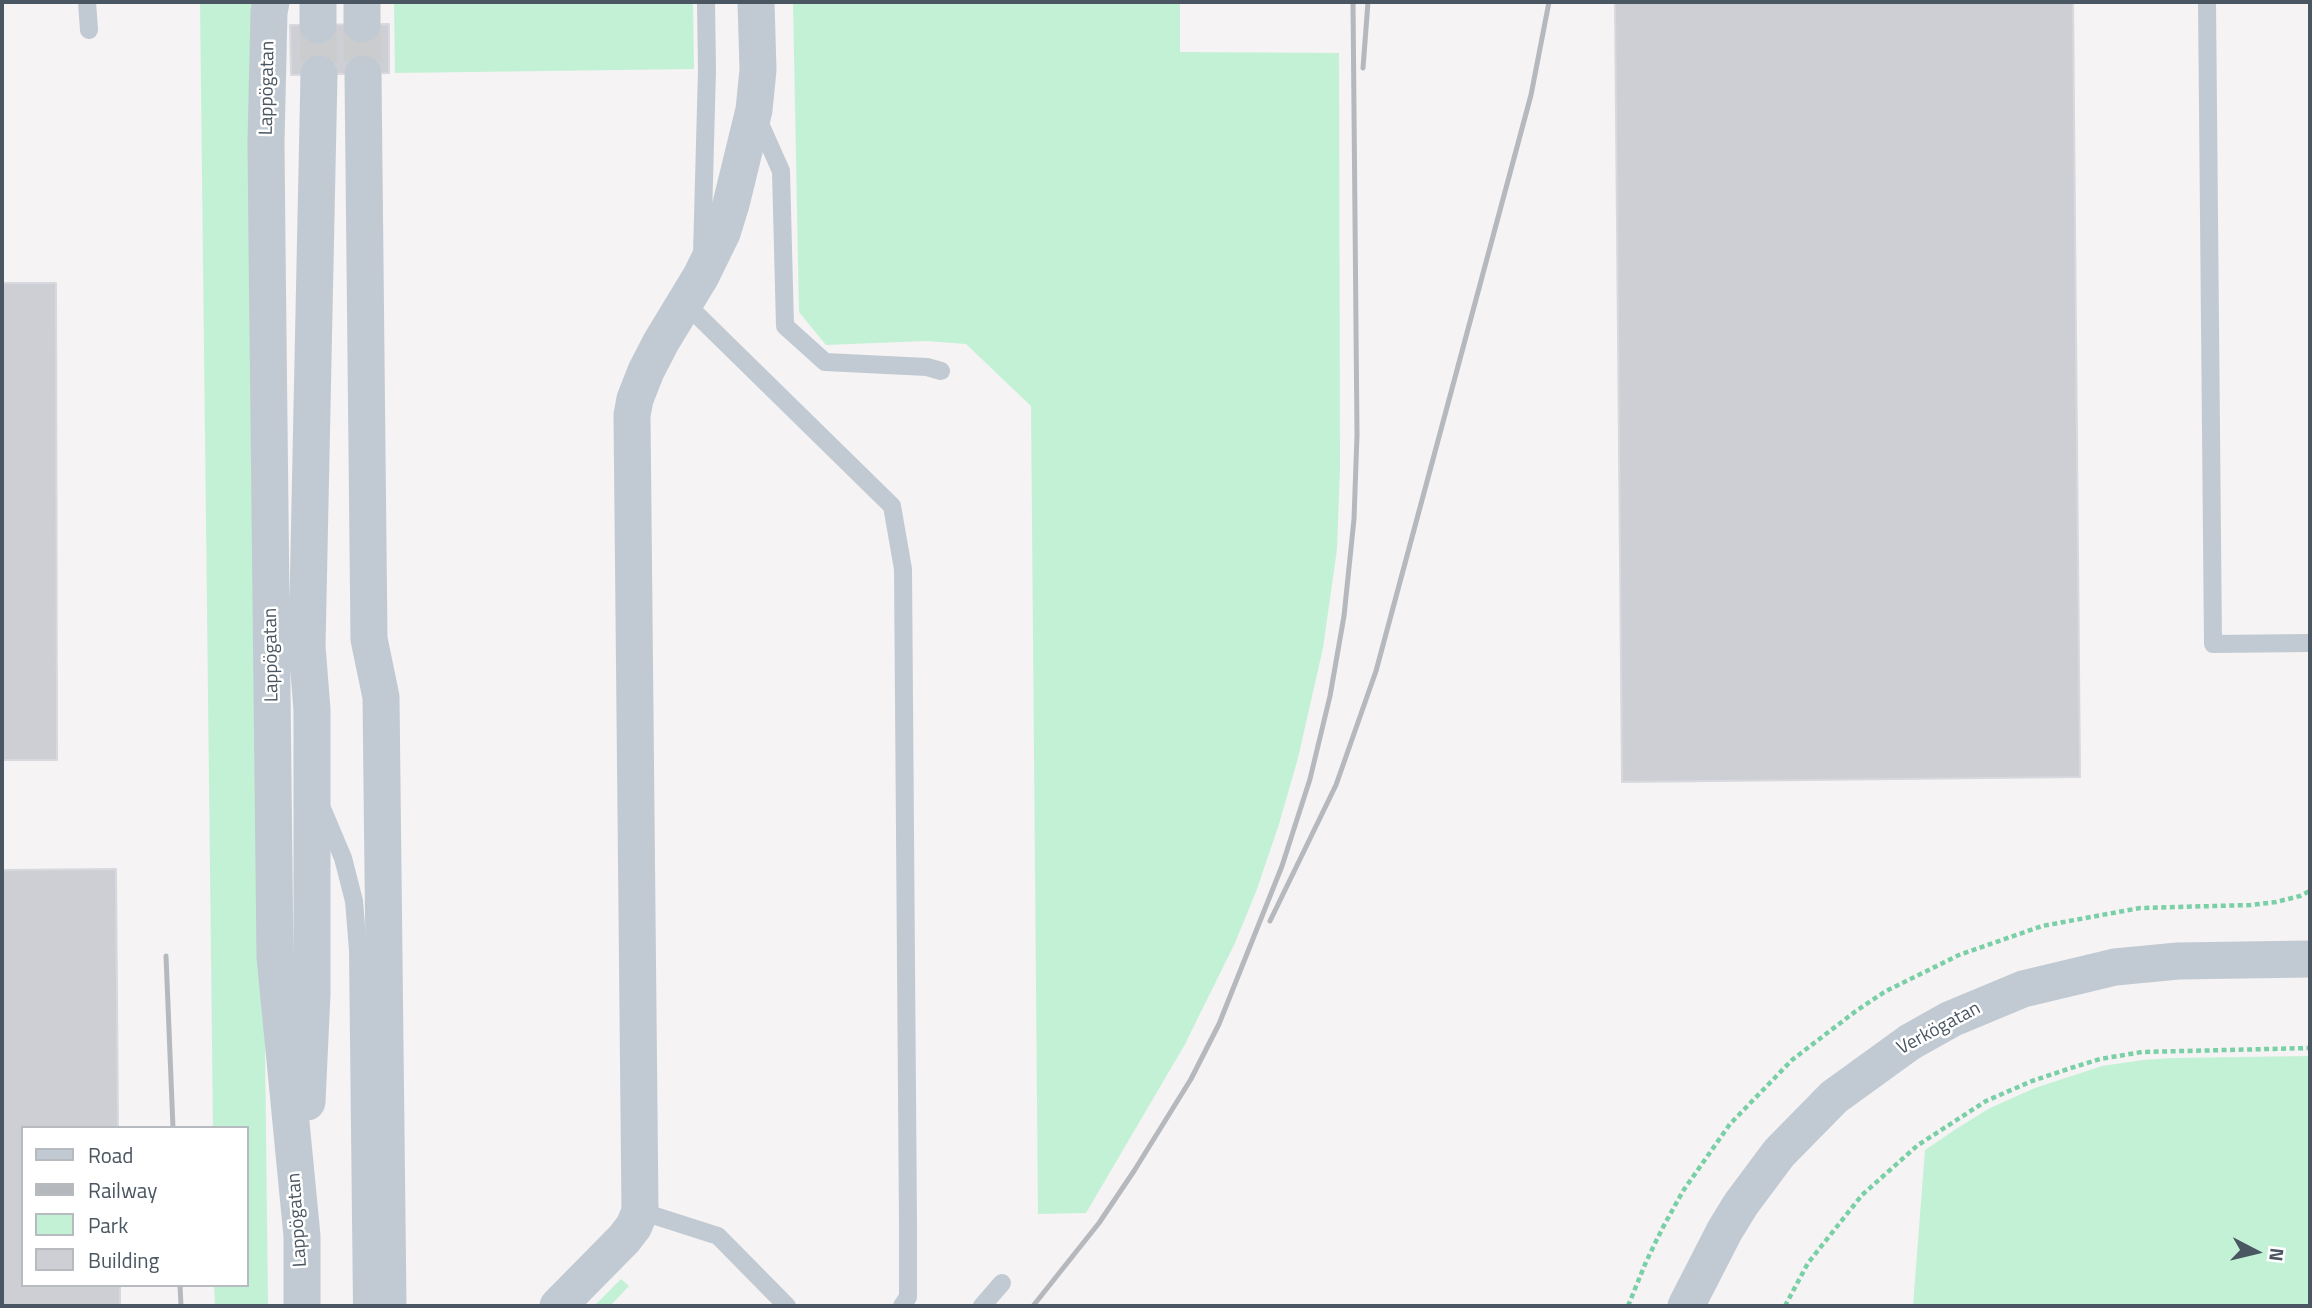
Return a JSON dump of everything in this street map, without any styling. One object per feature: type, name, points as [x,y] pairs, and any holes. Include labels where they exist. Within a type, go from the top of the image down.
[{"type":"street","points":[[558,1306],[624,1239],[634,1226],[640,1211],[632,415],[646,371],[693,289],[725,223],[754,110],[758,69],[756,2]]},
{"type":"street","name":"Lappögatan","points":[[270,5],[267,245],[275,957],[302,1236],[302,1306]]},
{"type":"street","points":[[302,1236],[312,994],[312,710],[307,646],[319,74]]},
{"type":"street","points":[[363,74],[369,639],[381,697],[388,1306]]},
{"type":"street","name":"Verkögatan","points":[[1686,1306],[1730,1222],[1779,1153],[1834,1097],[1910,1042],[1951,1019],[2023,989],[2115,967],[2178,961],[2310,959]]},
{"type":"lane","points":[[87,2],[89,30]]},
{"type":"lane","points":[[706,2],[707,69],[693,289],[892,506],[903,569],[908,1297],[902,1306]]},
{"type":"lane","points":[[2207,2],[2213,644],[2310,643]]},
{"type":"lane","points":[[754,110],[781,171],[785,326],[825,362],[927,367],[941,371]]},
{"type":"lane","points":[[312,776],[318,801],[343,858],[354,901],[358,950],[362,1306]]},
{"type":"lane","points":[[640,1211],[718,1236],[787,1306]]},
{"type":"lane","points":[[982,1306],[1002,1283]]},
{"type":"path","points":[[1785,1306],[1808,1263],[1862,1195],[1918,1145],[1986,1101],[2071,1068],[2100,1059],[2142,1052],[2310,1048]]},
{"type":"green space","points":[[200,2],[253,2],[268,1306],[215,1306],[214,1287],[248,1287],[248,1126],[213,1126]]},
{"type":"green space","points":[[394,2],[693,2],[694,69],[395,73]]},
{"type":"green space","points":[[793,2],[1180,2],[1180,52],[1339,53],[1340,467],[1337,549],[1323,648],[1298,758],[1279,824],[1235,943],[1184,1046],[1086,1213],[1038,1214],[1031,406],[966,344],[926,341],[826,345],[799,312]]},
{"type":"green space","points":[[2310,1056],[2310,1306],[1913,1306],[1925,1150],[1956,1129],[1990,1108],[2035,1088],[2102,1066],[2173,1058]]},
{"type":"green space","points":[[621,1279],[629,1286],[610,1306],[594,1306]]},
{"type":"building","points":[[1615,2],[2073,2],[2080,777],[1622,782]]},
{"type":"building","points":[[389,24],[389,73],[291,75],[290,25]]},
{"type":"building","points":[[2,283],[56,283],[57,760],[2,760]]},
{"type":"building","points":[[116,869],[118,1126],[21,1126],[21,1287],[120,1287],[120,1306],[2,1306],[2,870]]},
{"type":"tunnel","points":[[362,24],[363,74]]},
{"type":"tunnel","points":[[318,25],[319,74]]},
{"type":"railway","points":[[1033,1306],[1099,1223],[1191,1079],[1219,1024],[1282,866],[1310,779],[1330,696],[1344,616],[1354,519],[1357,435],[1353,2]]},
{"type":"railway","points":[[1363,68],[1368,2]]},
{"type":"railway","points":[[1270,921],[1336,785],[1376,671],[1531,95],[1549,2]]},
{"type":"railway","points":[[166,956],[173,1126]]},
{"type":"railway","points":[[180,1287],[181,1306]]}]
